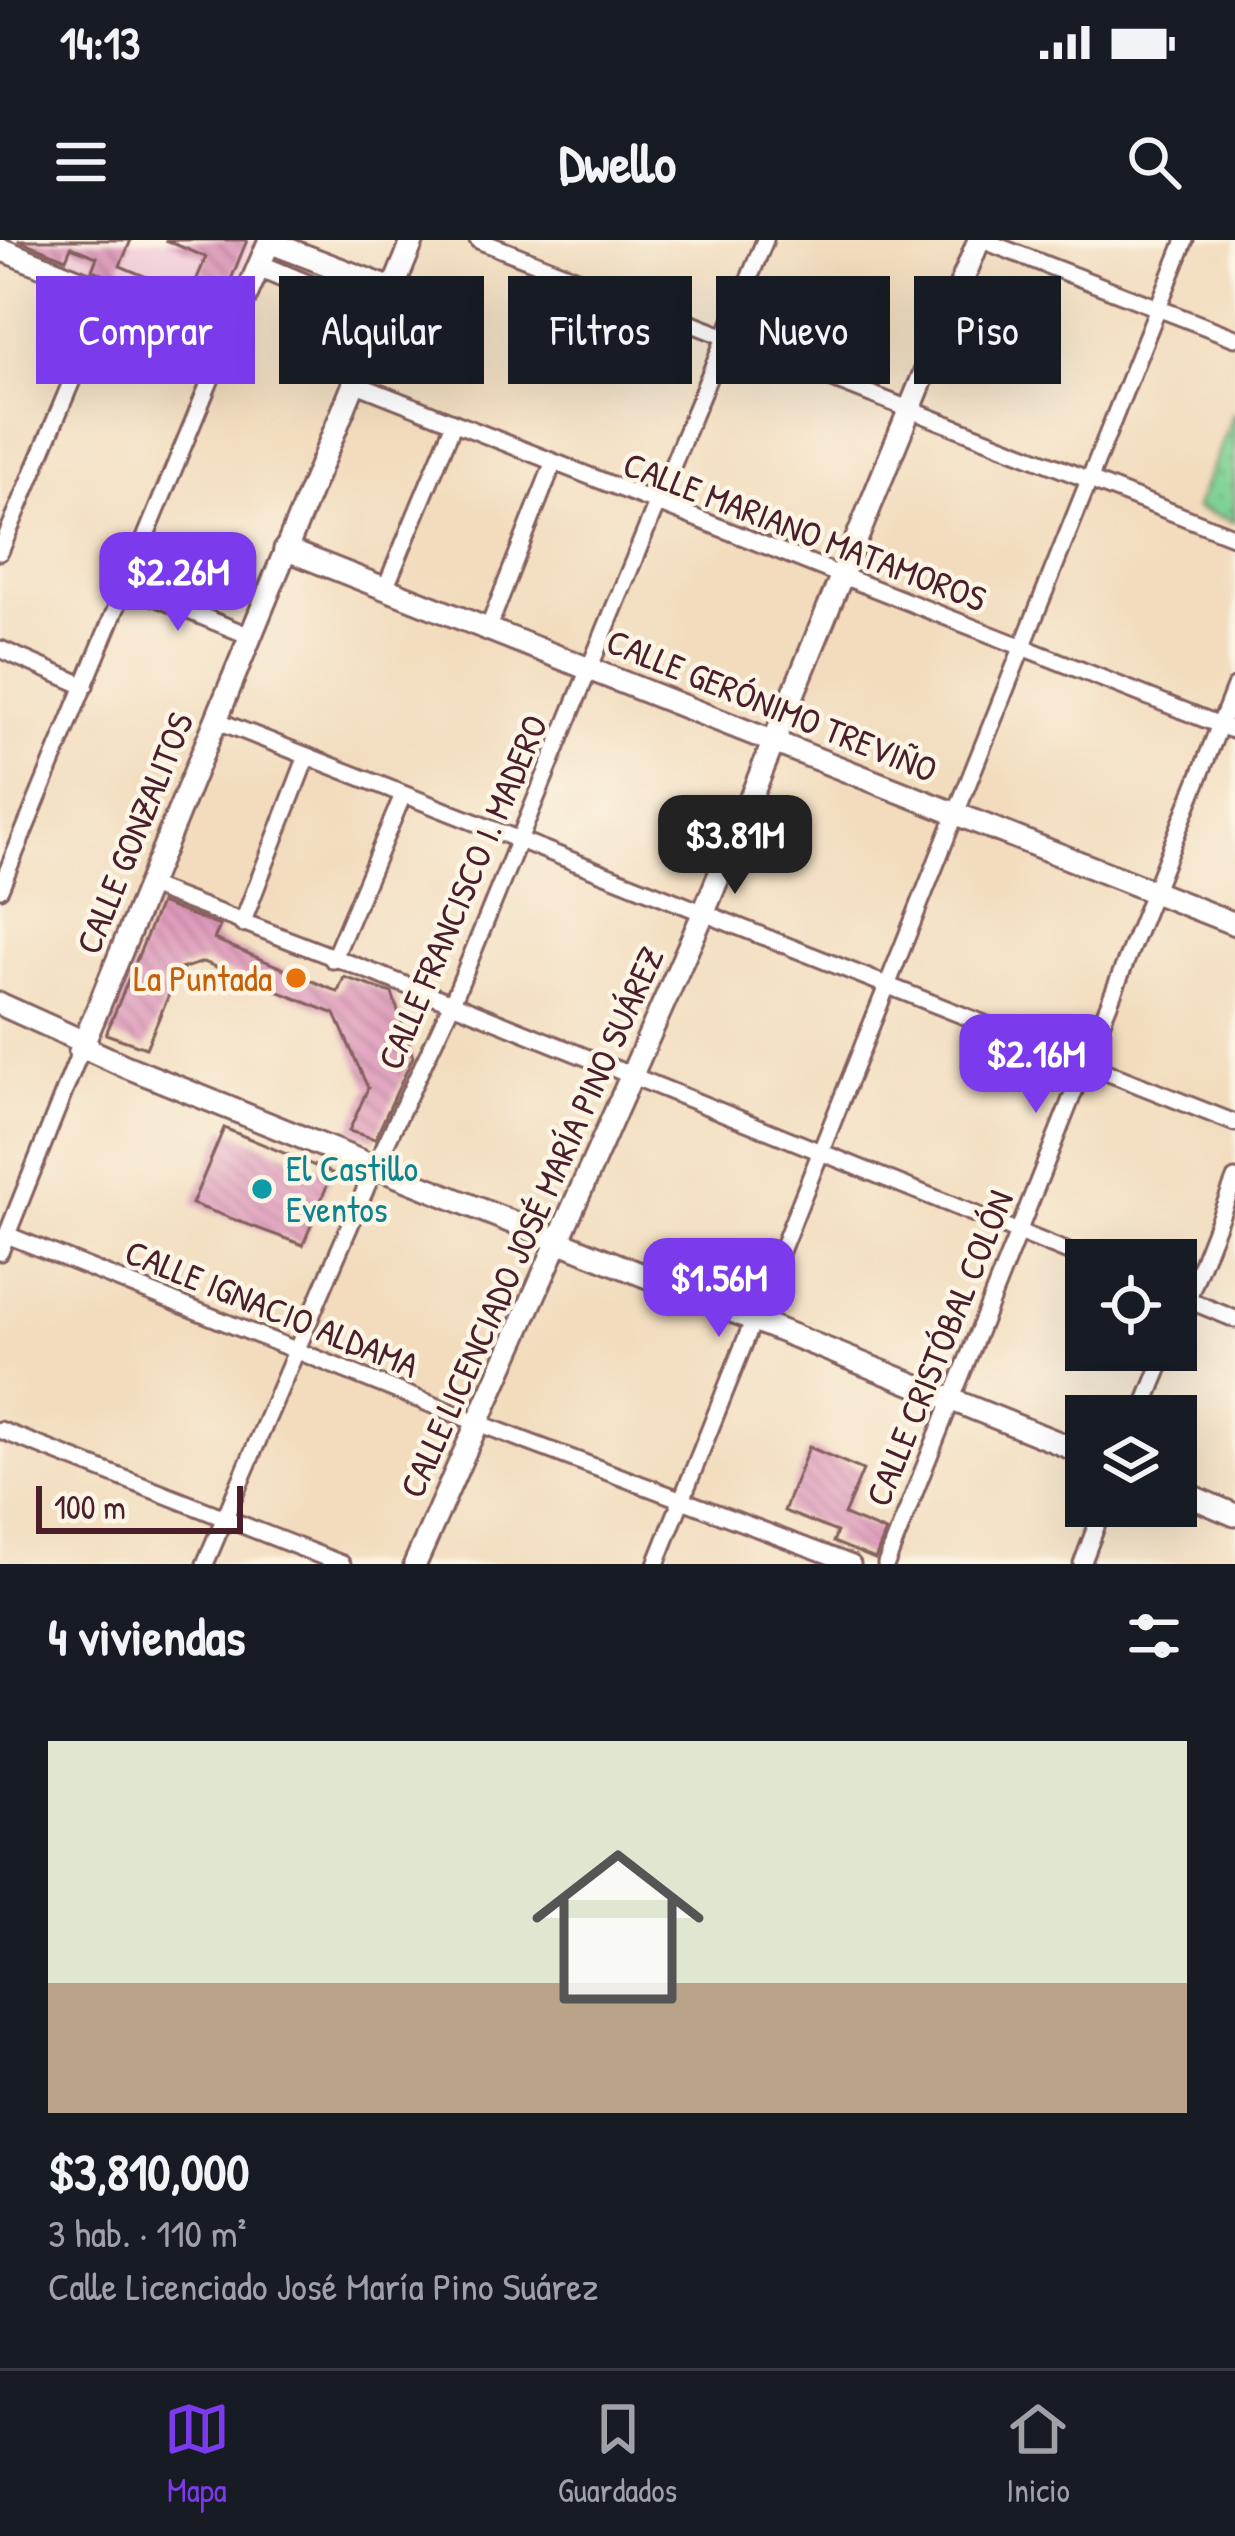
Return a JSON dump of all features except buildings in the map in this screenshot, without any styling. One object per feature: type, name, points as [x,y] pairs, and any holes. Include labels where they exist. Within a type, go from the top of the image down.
[{"type":"street","name":"CALLE GONZALITOS","points":[[398,276],[412,240]]},
{"type":"street","points":[[478,240],[716,336]]},
{"type":"street","name":"CALLE FRANCISCO I. MADERO","points":[[750,276],[765,240]]},
{"type":"street","points":[[981,240],[1235,338]]},
{"type":"street","name":"CALLE LICENCIADO JOSÉ MARÍA PINO SUÁREZ","points":[[415,1564],[634,1077],[981,240]]},
{"type":"street","points":[[656,1564],[1184,240]]},
{"type":"street","points":[[255,276],[269,241],[357,276]]},
{"type":"street","points":[[0,249],[68,276]]},
{"type":"street","points":[[259,266],[283,276]]},
{"type":"street","name":"CALLE FRANCISCO I. MADERO","points":[[205,1564],[374,1168],[452,1004],[716,359]]},
{"type":"street","points":[[0,552],[70,384]]},
{"type":"street","points":[[0,889],[209,384]]},
{"type":"street","name":"CALLE GONZALITOS","points":[[0,1252],[354,384]]},
{"type":"street","name":"CALLE MARIANO MATAMOROS","points":[[356,384],[1227,729]]},
{"type":"street","points":[[840,384],[1235,537]]},
{"type":"street","points":[[386,589],[453,425]]},
{"type":"street","points":[[488,629],[553,464]]},
{"type":"street","name":"CALLE GERÓNIMO TREVIÑO","points":[[285,549],[1235,924]]},
{"type":"street","points":[[125,586],[250,636]]},
{"type":"street","points":[[0,649],[85,686]]},
{"type":"street","name":"CALLE CRISTÓBAL COLÓN","points":[[886,1564],[1153,893],[1227,729],[1235,687]]},
{"type":"street","points":[[216,720],[1235,1123]]},
{"type":"street","points":[[242,924],[307,757]]},
{"type":"street","points":[[333,960],[403,795]]},
{"type":"street","points":[[147,885],[1065,1251]]},
{"type":"street","points":[[0,1004],[86,1048],[559,1245],[1065,1446]]},
{"type":"street","points":[[0,1020],[86,1048]]},
{"type":"street","points":[[1197,1264],[1235,1179]]},
{"type":"street","name":"CALLE IGNACIO ALDAMA","points":[[7,1235],[478,1423],[852,1564]]},
{"type":"street","points":[[1197,1304],[1235,1318]]},
{"type":"street","points":[[0,1430],[311,1558],[342,1564]]},
{"type":"street","points":[[1197,1499],[1235,1514]]},
{"type":"street","points":[[1082,1564],[1096,1527]]},
{"type":"shaded area","points":[[1,240],[257,240],[242,276],[87,276]]},
{"type":"green space","points":[[1235,410],[1235,522],[1196,508]]},
{"type":"place","name":"La Puntada","points":[[296,978]]},
{"type":"place","name":"El Castillo Eventos","points":[[262,1189]]}]
